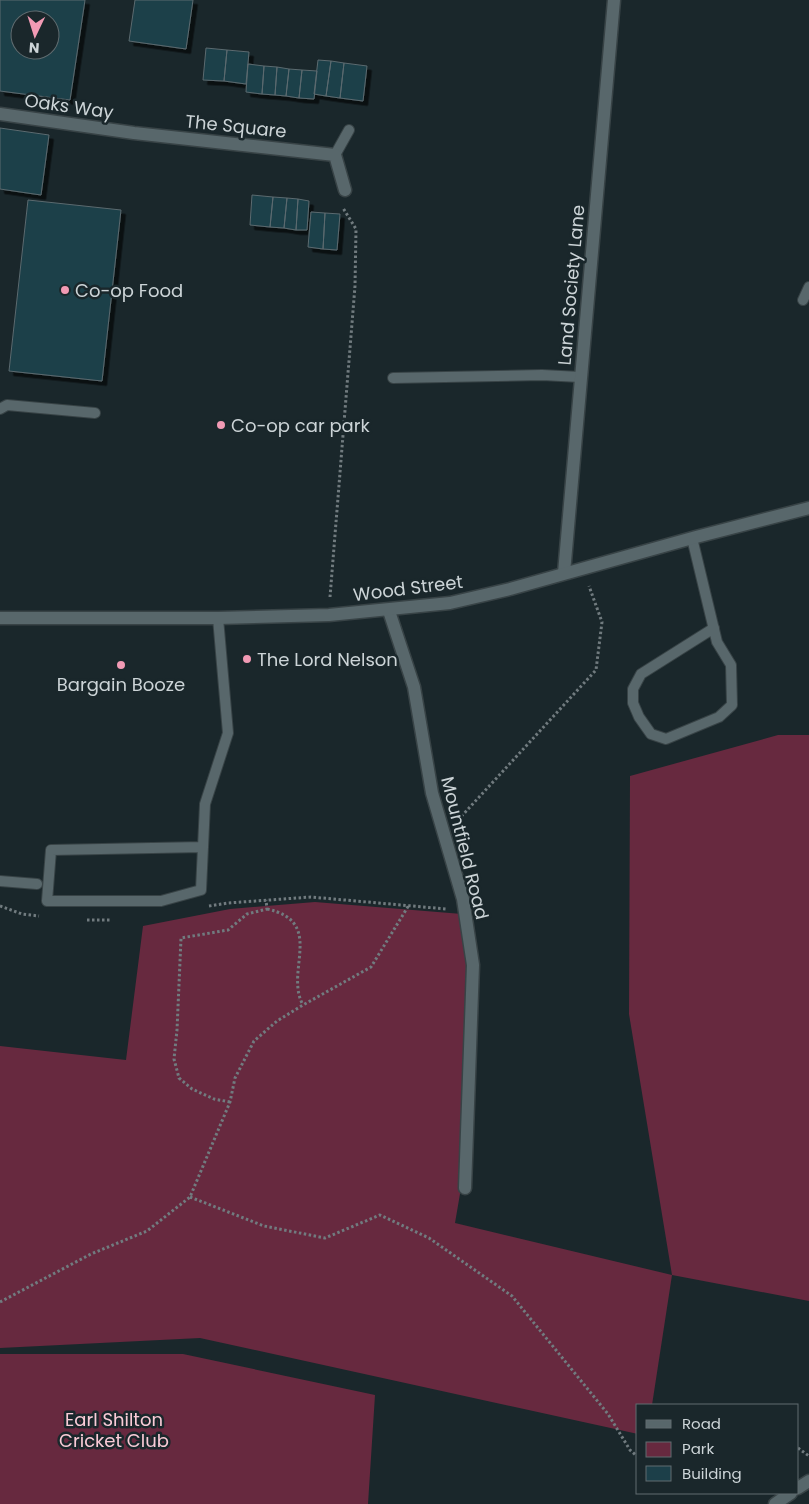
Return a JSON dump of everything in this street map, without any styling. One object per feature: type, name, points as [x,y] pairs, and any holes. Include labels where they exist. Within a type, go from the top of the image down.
[{"type":"street","name":"Land Society Lane","points":[[564,573],[614,0]]},
{"type":"street","name":"Oaks Way","points":[[0,114],[134,133]]},
{"type":"street","name":"The Square","points":[[134,133],[334,155]]},
{"type":"street","points":[[334,155],[345,190]]},
{"type":"street","name":"Wood Street","points":[[0,618],[218,618],[329,615],[389,611],[450,603],[510,589],[692,538],[809,508]]},
{"type":"street","name":"Mountfield Road","points":[[389,611],[414,687],[432,793],[464,910],[473,966],[465,1188]]},
{"type":"street","points":[[775,1504],[790,1494]]},
{"type":"lane","points":[[334,155],[349,130]]},
{"type":"lane","points":[[803,300],[809,287]]},
{"type":"lane","points":[[393,378],[542,375],[580,377]]},
{"type":"lane","points":[[0,409],[7,404],[96,413]]},
{"type":"lane","points":[[692,538],[714,628],[717,642],[731,665],[732,705],[719,717],[666,739],[652,734],[633,703],[633,689],[641,674],[714,628]]},
{"type":"lane","points":[[203,847],[51,850],[47,901],[161,901],[201,890],[203,847],[205,804],[228,732],[218,618]]},
{"type":"lane","points":[[0,882],[37,884]]},
{"type":"path","points":[[329,615],[355,286],[356,229],[340,202],[345,190]]},
{"type":"path","points":[[444,836],[596,670],[602,622],[582,568]]},
{"type":"path","points":[[200,908],[228,903],[311,896],[464,910]]},
{"type":"path","points":[[266,900],[267,909]]},
{"type":"path","points":[[0,1302],[91,1254],[147,1231],[190,1197],[230,1102],[235,1078],[254,1041],[277,1021],[371,966],[408,905]]},
{"type":"path","points":[[0,906],[22,914],[40,916]]},
{"type":"path","points":[[230,1102],[214,1099],[192,1089],[180,1078],[174,1059],[181,938],[228,930],[247,914],[267,909],[281,912],[295,924],[300,939],[298,976],[300,1000],[303,1005]]},
{"type":"path","points":[[86,920],[115,920]]},
{"type":"path","points":[[190,1197],[264,1226],[325,1238],[380,1215],[429,1238],[512,1296],[608,1414],[630,1450],[636,1455]]},
{"type":"green space","points":[[778,735],[809,735],[809,1301],[672,1275],[629,1014],[630,776]]},
{"type":"green space","points":[[315,902],[462,914],[468,965],[461,1188],[455,1223],[672,1275],[652,1404],[636,1404],[636,1434],[200,1338],[0,1348],[0,1046],[126,1060],[143,926],[230,909]]},
{"type":"green space","name":"Earl Shilton Cricket Club","points":[[0,1354],[183,1354],[375,1395],[368,1504],[0,1504]]},
{"type":"building","points":[[0,0],[85,0],[70,100],[0,91]]},
{"type":"building","points":[[135,0],[193,0],[186,49],[129,41]]},
{"type":"building","points":[[206,48],[227,50],[224,81],[203,80]]},
{"type":"building","points":[[227,50],[249,52],[246,84],[224,81]]},
{"type":"building","points":[[318,60],[331,61],[326,96],[314,94]]},
{"type":"building","points":[[331,61],[344,63],[340,98],[326,96]]},
{"type":"building","points":[[344,63],[367,66],[363,101],[340,98]]},
{"type":"building","points":[[248,64],[264,66],[262,94],[246,92]]},
{"type":"building","points":[[264,66],[277,67],[275,95],[262,94]]},
{"type":"building","points":[[277,67],[289,69],[286,96],[275,95]]},
{"type":"building","points":[[289,69],[302,70],[299,98],[286,96]]},
{"type":"building","points":[[302,70],[317,71],[314,99],[299,98]]},
{"type":"building","points":[[0,128],[49,135],[41,195],[0,189]]},
{"type":"building","points":[[252,195],[273,197],[270,227],[250,225]]},
{"type":"building","points":[[273,197],[287,198],[284,228],[270,227]]},
{"type":"building","points":[[287,198],[298,199],[296,230],[284,228]]},
{"type":"building","points":[[298,199],[309,201],[307,230],[296,230]]},
{"type":"building","name":"Co-op Food","points":[[28,200],[121,210],[102,381],[9,371]]},
{"type":"building","points":[[311,212],[325,213],[323,249],[308,247]]},
{"type":"building","points":[[325,213],[340,214],[337,250],[323,249]]},
{"type":"place","name":"Co-op Food","points":[[65,290]]},
{"type":"place","name":"Co-op car park","points":[[221,425]]},
{"type":"place","name":"The Lord Nelson","points":[[247,659]]},
{"type":"place","name":"Bargain Booze","points":[[121,665]]}]
